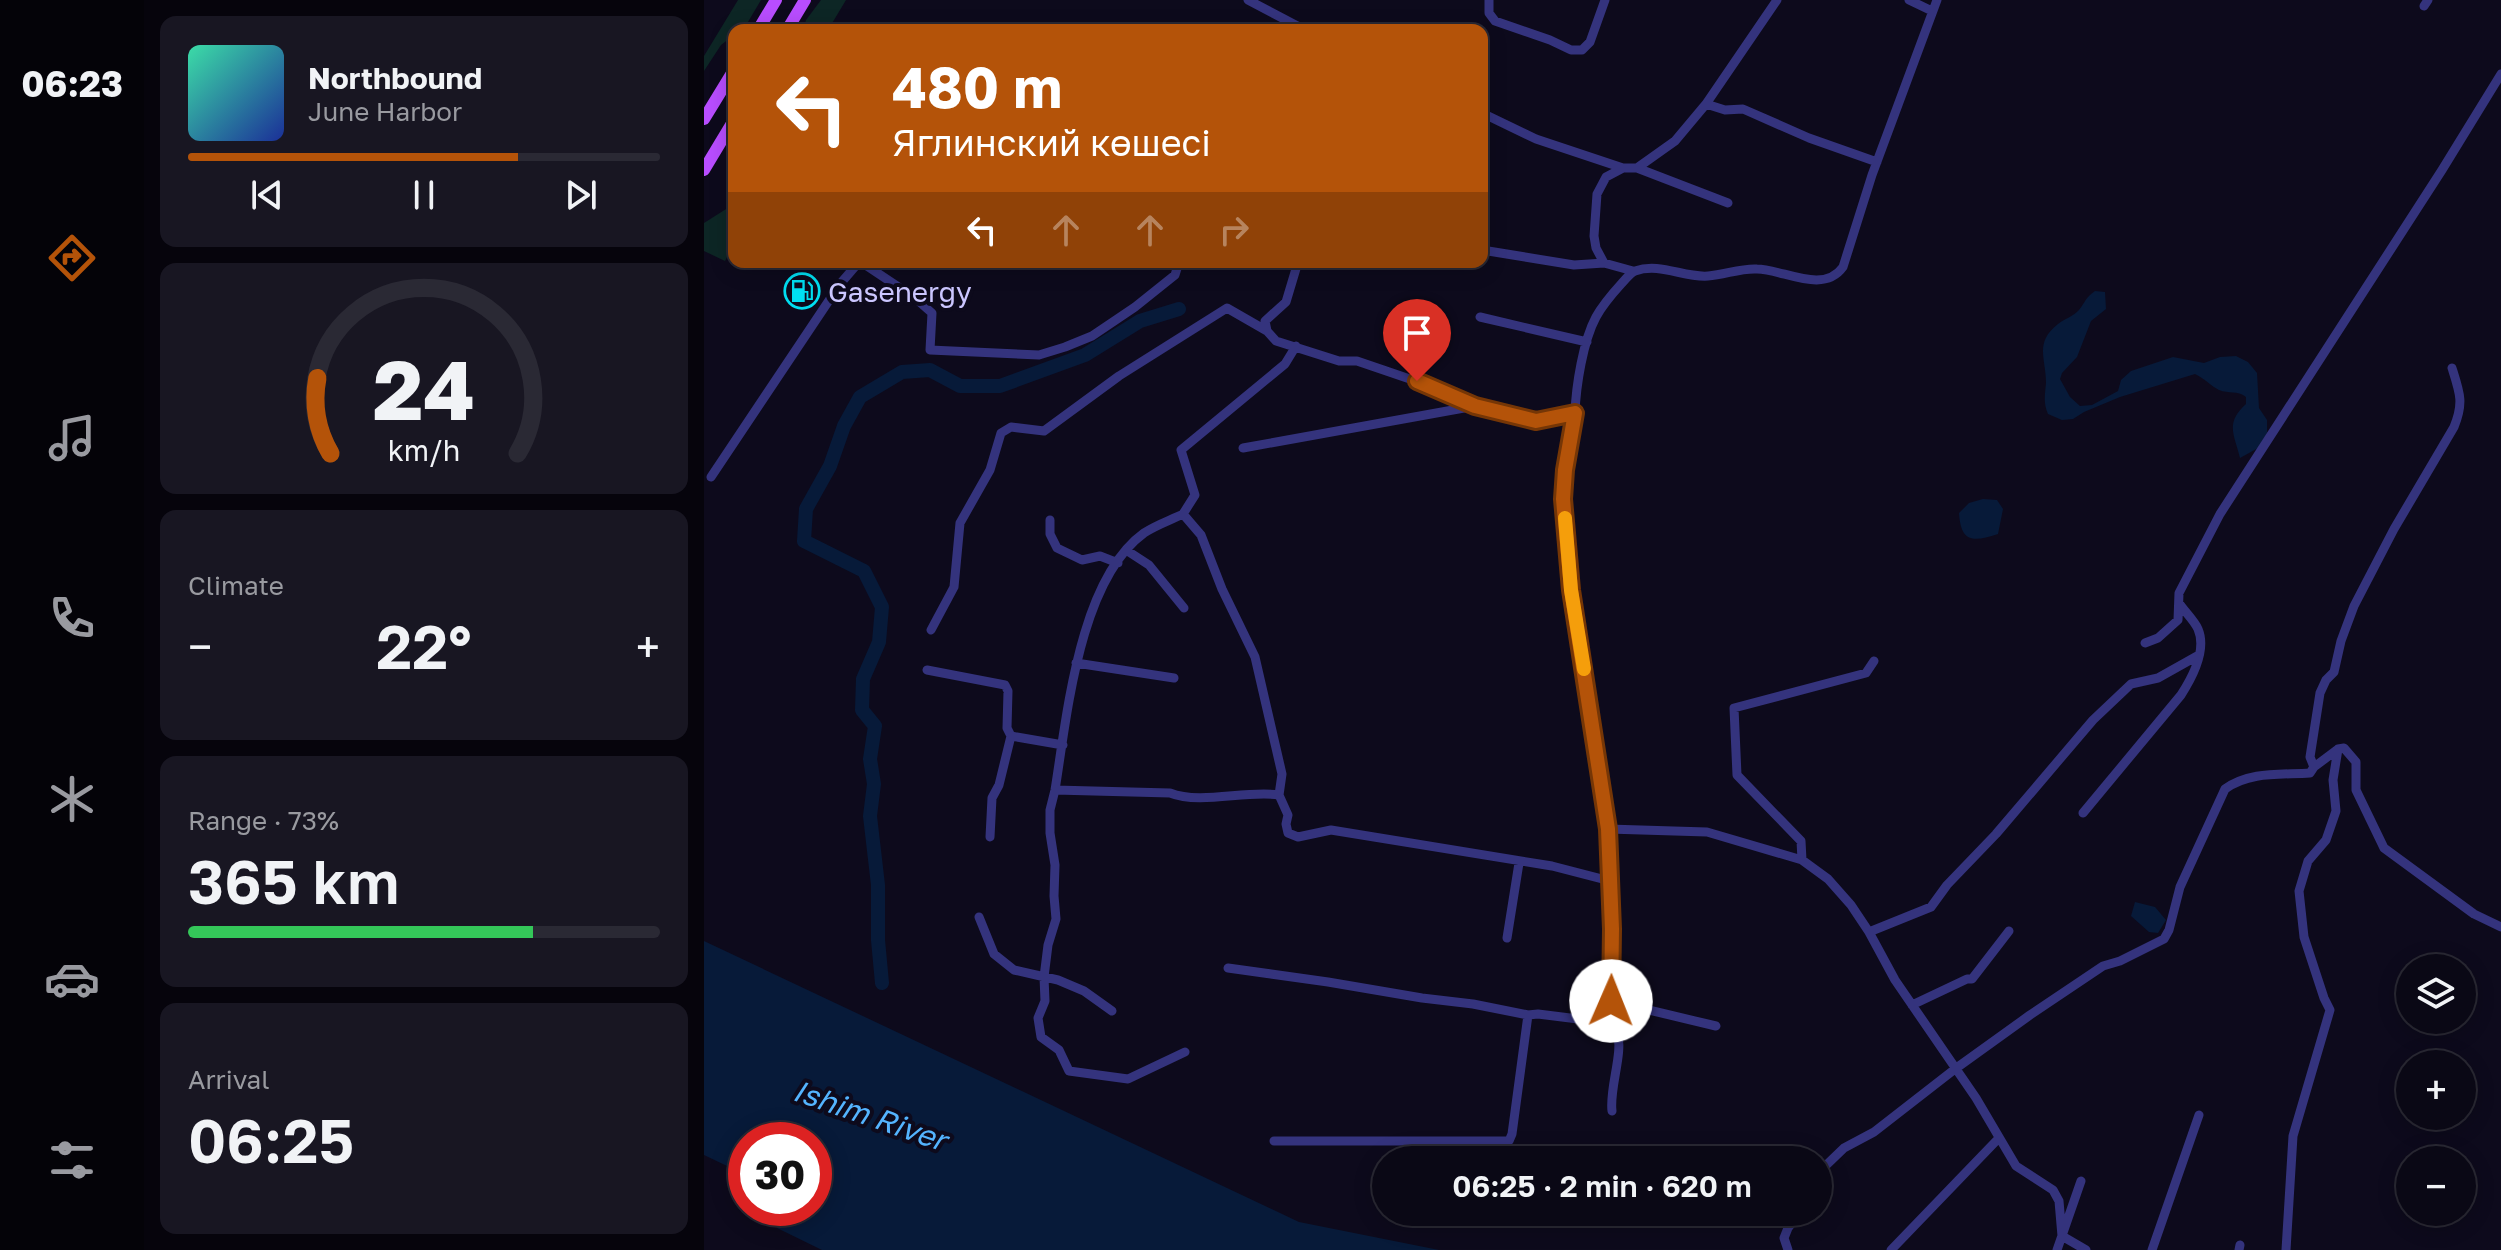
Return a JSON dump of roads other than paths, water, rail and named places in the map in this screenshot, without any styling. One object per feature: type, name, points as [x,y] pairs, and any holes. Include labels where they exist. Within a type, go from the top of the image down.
[{"type":"main road","points":[[762,24],[776,0]]},
{"type":"main road","points":[[791,24],[805,0]]},
{"type":"main road","points":[[704,119],[728,80]]},
{"type":"main road","points":[[704,170],[709,153],[728,128]]},
{"type":"street","points":[[1248,0],[1294,24]]},
{"type":"street","points":[[1489,0],[1489,13],[1495,21],[1571,50],[1582,50],[1590,42],[1605,0]]},
{"type":"street","points":[[1637,168],[1675,141],[1706,104],[1777,0]]},
{"type":"street","points":[[1909,0],[1932,11]]},
{"type":"street","points":[[1488,251],[1574,265],[1604,263],[1633,271],[1655,268],[1707,277],[1759,268],[1804,280],[1829,279],[1838,275],[1937,0]]},
{"type":"street","points":[[2145,643],[2158,638],[2178,620],[2179,593],[2220,514],[2501,74]]},
{"type":"street","points":[[1706,104],[1725,110],[1743,109],[1809,138],[1877,162]]},
{"type":"street","points":[[1488,116],[1536,139],[1623,168],[1637,168],[1728,203]]},
{"type":"street","points":[[1604,263],[1594,236],[1597,194],[1606,177],[1623,168]]},
{"type":"street","points":[[711,477],[840,284],[855,268]]},
{"type":"street","points":[[869,268],[932,313],[930,350],[1039,355],[1092,336],[1175,275],[1177,268]]},
{"type":"street","points":[[1267,331],[1265,321],[1286,302],[1296,268]]},
{"type":"street","points":[[1612,1111],[1610,1096],[1616,1072],[1618,1033],[1610,1021],[1608,829],[1571,590],[1563,499],[1575,398],[1587,342],[1595,319],[1633,271]]},
{"type":"street","points":[[931,630],[954,587],[960,523],[990,470],[1001,433],[1011,427],[1044,431],[1119,376],[1227,308],[1267,331],[1276,341],[1339,361],[1357,361],[1445,391],[1475,406],[1536,421],[1575,413]]},
{"type":"street","points":[[1480,317],[1587,342]]},
{"type":"street","points":[[1185,1052],[1128,1079],[1069,1071],[1059,1050],[1041,1037],[1038,1018],[1045,1001],[1048,945],[1056,919],[1050,810],[1076,663],[1103,585],[1126,550],[1145,532],[1183,514],[1195,495],[1181,450],[1273,375],[1285,364],[1296,346]]},
{"type":"street","points":[[2314,767],[2310,757],[2320,693],[2334,672],[2354,606],[2461,410],[2452,368]]},
{"type":"street","points":[[1243,448],[1475,406]]},
{"type":"street","points":[[1183,514],[1201,535],[1222,589],[1255,657],[1282,774],[1279,795],[1288,815],[1288,833],[1298,837],[1331,830],[1552,866],[1610,881]]},
{"type":"street","points":[[1050,520],[1050,534],[1057,548],[1082,560],[1100,556],[1118,563]]},
{"type":"street","points":[[1126,550],[1149,565],[1184,608]]},
{"type":"street","points":[[2083,813],[2181,695],[2194,675],[2199,655],[2199,630],[2179,603]]},
{"type":"street","points":[[1869,932],[1931,907],[2093,720],[2131,684],[2158,678],[2199,655]]},
{"type":"street","points":[[1802,860],[1801,841],[1737,775],[1734,708],[1866,673],[1874,661]]},
{"type":"street","points":[[1076,663],[1174,678]]},
{"type":"street","points":[[927,670],[1005,685],[1008,691],[1007,728],[1011,736],[999,785],[992,798],[990,837]]},
{"type":"street","points":[[1011,736],[1063,745]]},
{"type":"street","points":[[1832,1160],[1844,1148],[1874,1132],[1955,1069],[2103,966],[2164,939],[2180,887],[2225,789],[2239,779],[2310,773],[2338,749],[2344,748],[2356,762],[2356,790],[2384,848],[2474,914],[2501,927]]},
{"type":"street","points":[[2286,1250],[2293,1136],[2330,1010],[2304,937],[2299,891],[2308,861],[2326,840],[2336,811],[2333,780],[2338,749]]},
{"type":"street","points":[[1055,790],[1170,793],[1180,797],[1224,797],[1259,792],[1279,795]]},
{"type":"street","points":[[1608,829],[1707,832],[1802,860],[1828,879],[1869,932],[1912,1005],[1976,1098],[2016,1166],[2053,1190],[2059,1201],[2062,1236]]},
{"type":"street","points":[[1507,938],[1519,863]]},
{"type":"street","points":[[979,917],[994,954],[1014,970],[1058,980],[1084,991],[1112,1011]]},
{"type":"street","points":[[1912,1005],[1972,979],[2009,931]]},
{"type":"street","points":[[1228,968],[1528,1015],[1610,1021]]},
{"type":"street","points":[[1611,1001],[1716,1026]]},
{"type":"street","points":[[1274,1141],[1509,1141],[1528,1015]]},
{"type":"street","points":[[2152,1250],[2199,1115]]},
{"type":"street","points":[[1891,1250],[1998,1139]]},
{"type":"street","points":[[2057,1250],[2081,1181]]},
{"type":"street","points":[[1788,1250],[1784,1238],[1790,1226]]},
{"type":"street","points":[[2062,1236],[2086,1250]]},
{"type":"water","points":[[2095,291],[2105,292],[2106,309],[2091,321],[2077,357],[2062,373],[2060,379],[2070,397],[2080,406],[2092,405],[2118,391],[2121,380],[2131,371],[2173,357],[2204,363],[2220,357],[2236,356],[2248,362],[2257,373],[2259,408],[2267,420],[2267,433],[2258,448],[2240,458],[2233,423],[2246,404],[2246,397],[2219,390],[2195,374],[2120,397],[2073,419],[2062,420],[2048,414],[2043,351],[2046,338],[2058,324],[2077,312]]},
{"type":"water","points":[[1983,499],[1997,500],[2003,509],[1998,534],[1970,538],[1962,530],[1959,513],[1969,503]]},
{"type":"water","points":[[2135,902],[2155,907],[2166,920],[2158,933],[2149,932],[2131,916]]},
{"type":"water","name":"Ishim River","points":[[704,941],[1299,1222],[1439,1250],[822,1250],[777,1226],[832,1226],[832,1122],[728,1122],[728,1166],[704,1155]]},
{"type":"waterway","points":[[882,983],[878,885],[870,816],[874,784],[870,759],[875,726],[862,710],[863,679],[879,642],[882,607],[864,571],[804,541],[806,509],[830,466],[844,426],[860,397],[902,372],[930,370],[960,386],[1000,386],[1085,355],[1140,321],[1179,309]]},
{"type":"place","name":"Gasenergy","points":[[802,291]]}]
